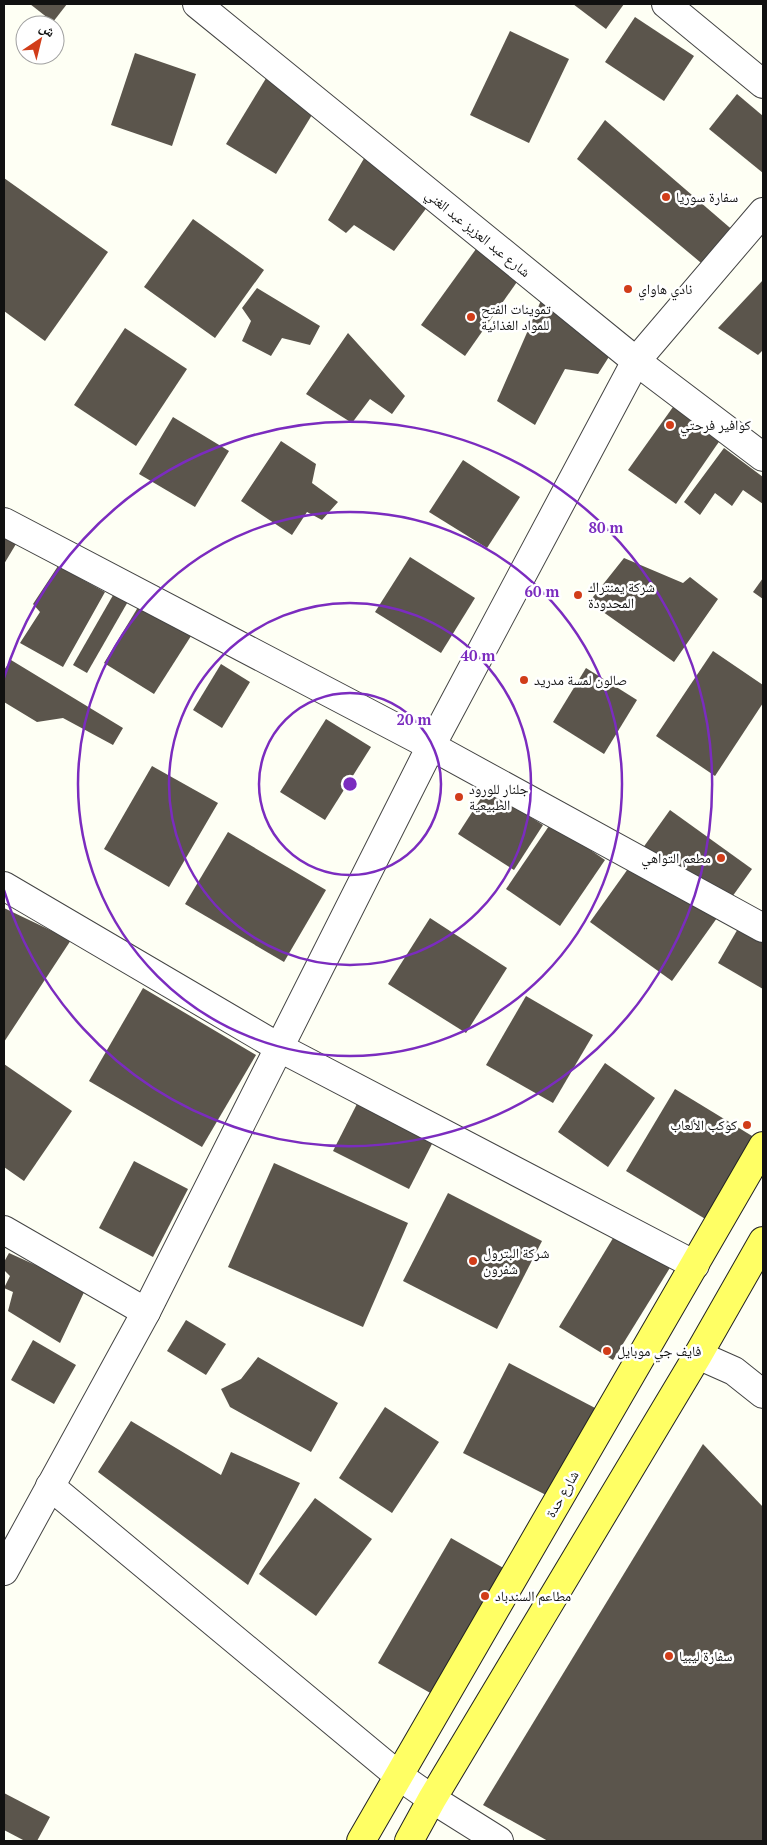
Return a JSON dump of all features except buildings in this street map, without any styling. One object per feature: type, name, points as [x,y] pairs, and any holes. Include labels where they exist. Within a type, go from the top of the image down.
[{"type":"main road","name":"شارع حدة","points":[[361,1841],[763,1146]]},
{"type":"main road","points":[[409,1841],[698,1355],[763,1241]]},
{"type":"street","name":"شارع عبد العزيز عبد الغني","points":[[197,4],[636,361],[763,457]]},
{"type":"street","points":[[666,4],[763,84]]},
{"type":"street","points":[[4,1571],[146,1312],[430,746],[636,361],[763,212]]},
{"type":"street","points":[[4,522],[430,746],[763,928]]},
{"type":"street","points":[[4,886],[280,1048],[695,1265]]},
{"type":"street","points":[[4,1230],[146,1312]]},
{"type":"street","points":[[698,1355],[734,1371],[763,1394]]},
{"type":"street","points":[[50,1486],[399,1776],[432,1800],[499,1841]]},
{"type":"place","name":"سفارة سوريا","points":[[666,197]]},
{"type":"place","name":"نادي هاواي","points":[[628,289]]},
{"type":"place","name":"تموينات الفتح للمواد الغذائية","points":[[471,317]]},
{"type":"place","name":"كوافير فرحتي","points":[[670,425]]},
{"type":"place","name":"شركة يمنتراك المحدودة","points":[[578,595]]},
{"type":"place","name":"صالون لمسة مدريد","points":[[524,680]]},
{"type":"place","name":"جلنار للورود الطبيعية","points":[[459,797]]},
{"type":"place","name":"مطعم التواهي","points":[[721,858]]},
{"type":"place","name":"كوكب الألعاب","points":[[747,1125]]},
{"type":"place","name":"شركة البترول شفرون","points":[[473,1261]]},
{"type":"place","name":"فايف جي موبايل","points":[[607,1351]]},
{"type":"place","name":"مطاعم السندباد","points":[[485,1596]]},
{"type":"place","name":"سفارة ليبيا","points":[[669,1656]]}]
